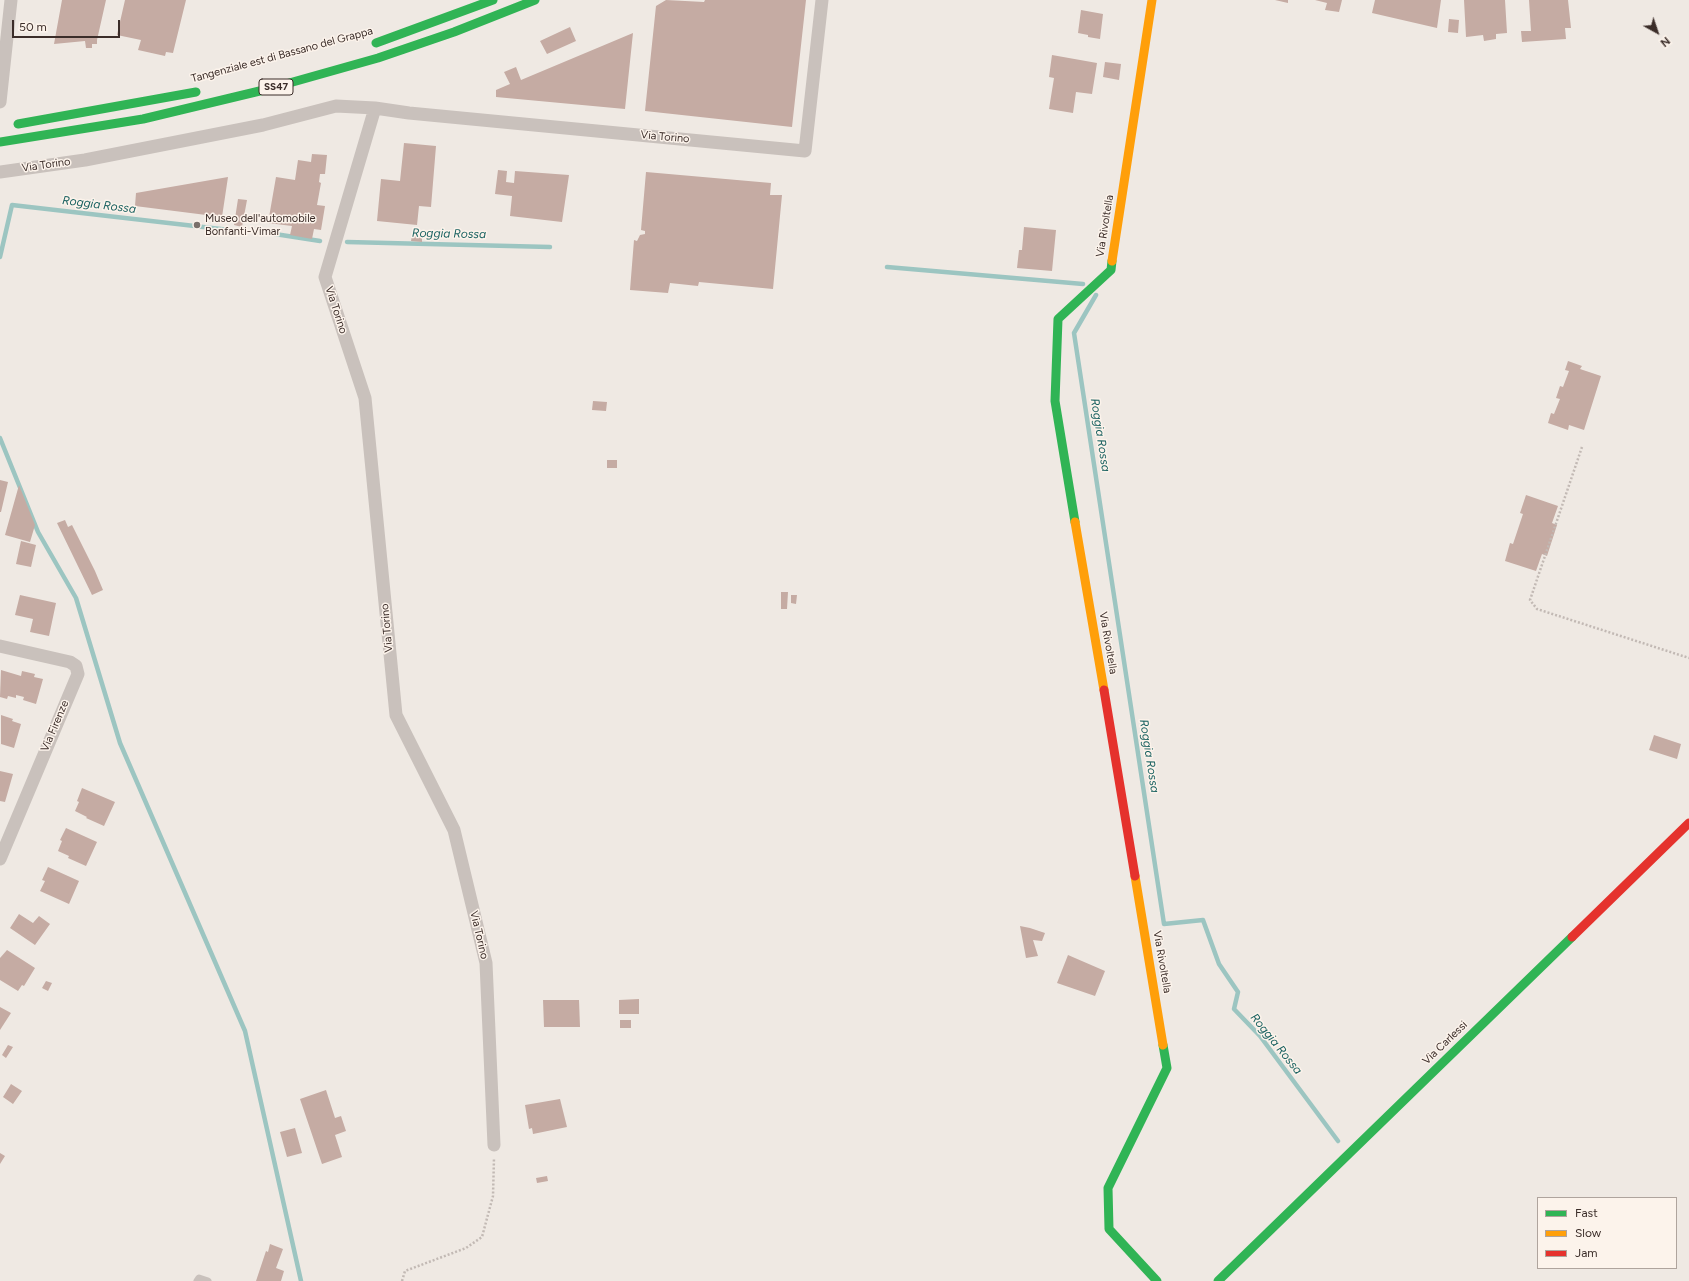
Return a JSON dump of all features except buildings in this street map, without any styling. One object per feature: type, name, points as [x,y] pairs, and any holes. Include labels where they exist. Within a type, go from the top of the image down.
[{"type":"main road","name":"Tangenziale est di Bassano del Grappa","points":[[368,45],[493,0]]},
{"type":"main road","name":"SS47","points":[[4,141],[143,119],[268,89],[392,53],[454,32],[535,0]]},
{"type":"main road","name":"Via Rivoltella","points":[[1152,0],[1111,270],[1058,320],[1055,401],[1167,1068],[1108,1188],[1109,1229],[1157,1281]]},
{"type":"main road","name":"Tangenziale est di Bassano del Grappa","points":[[11,125],[202,91]]},
{"type":"main road","name":"Via Carlessi","points":[[1218,1281],[1689,823]]},
{"type":"street","points":[[0,102],[10,0]]},
{"type":"street","name":"Via Torino","points":[[0,172],[85,160],[263,125],[336,106],[375,108],[409,113],[805,151],[822,0]]},
{"type":"street","name":"Via Torino","points":[[375,108],[325,277],[365,398],[396,715],[454,830],[486,963],[494,1145]]},
{"type":"street","name":"Via Firenze","points":[[0,646],[70,662],[76,666],[78,674],[0,859]]},
{"type":"lane","points":[[197,1281],[199,1278],[208,1281]]},
{"type":"path","points":[[1582,447],[1530,600],[1537,609],[1689,658]]},
{"type":"path","points":[[402,1281],[404,1271],[466,1248],[482,1237],[493,1196],[494,1145]]},
{"type":"waterway","name":"Roggia Rossa","points":[[0,257],[12,205],[238,231]]},
{"type":"waterway","name":"Roggia Rossa","points":[[262,232],[320,241]]},
{"type":"waterway","name":"Roggia Rossa","points":[[347,242],[550,247]]},
{"type":"waterway","name":"Roggia Rossa","points":[[887,267],[1083,284]]},
{"type":"waterway","name":"Roggia Rossa","points":[[1096,295],[1074,333],[1164,924],[1203,920],[1219,964],[1238,992],[1234,1009],[1260,1036],[1338,1141]]},
{"type":"waterway","points":[[0,438],[38,532],[76,598],[120,743],[245,1031],[301,1281]]},
{"type":"traffic: fast","points":[[376,43],[493,0]]},
{"type":"traffic: fast","points":[[0,142],[143,119],[268,89],[378,58],[454,32],[535,0]]},
{"type":"traffic: fast","points":[[18,124],[196,92]]},
{"type":"traffic: fast","points":[[1075,522],[1055,401],[1058,319],[1111,270],[1112,261]]},
{"type":"traffic: fast","points":[[1218,1281],[1572,937]]},
{"type":"traffic: fast","points":[[1157,1281],[1109,1229],[1108,1188],[1167,1068],[1163,1045]]},
{"type":"traffic: slow","points":[[1112,261],[1152,0]]},
{"type":"traffic: slow","points":[[1075,522],[1104,690]]},
{"type":"traffic: slow","points":[[1135,876],[1163,1045]]},
{"type":"traffic: jam","points":[[1104,690],[1135,876]]},
{"type":"traffic: jam","points":[[1572,937],[1689,823]]},
{"type":"place","name":"Museo dell'automobile Bonfanti-Vimar","points":[[197,225]]}]
